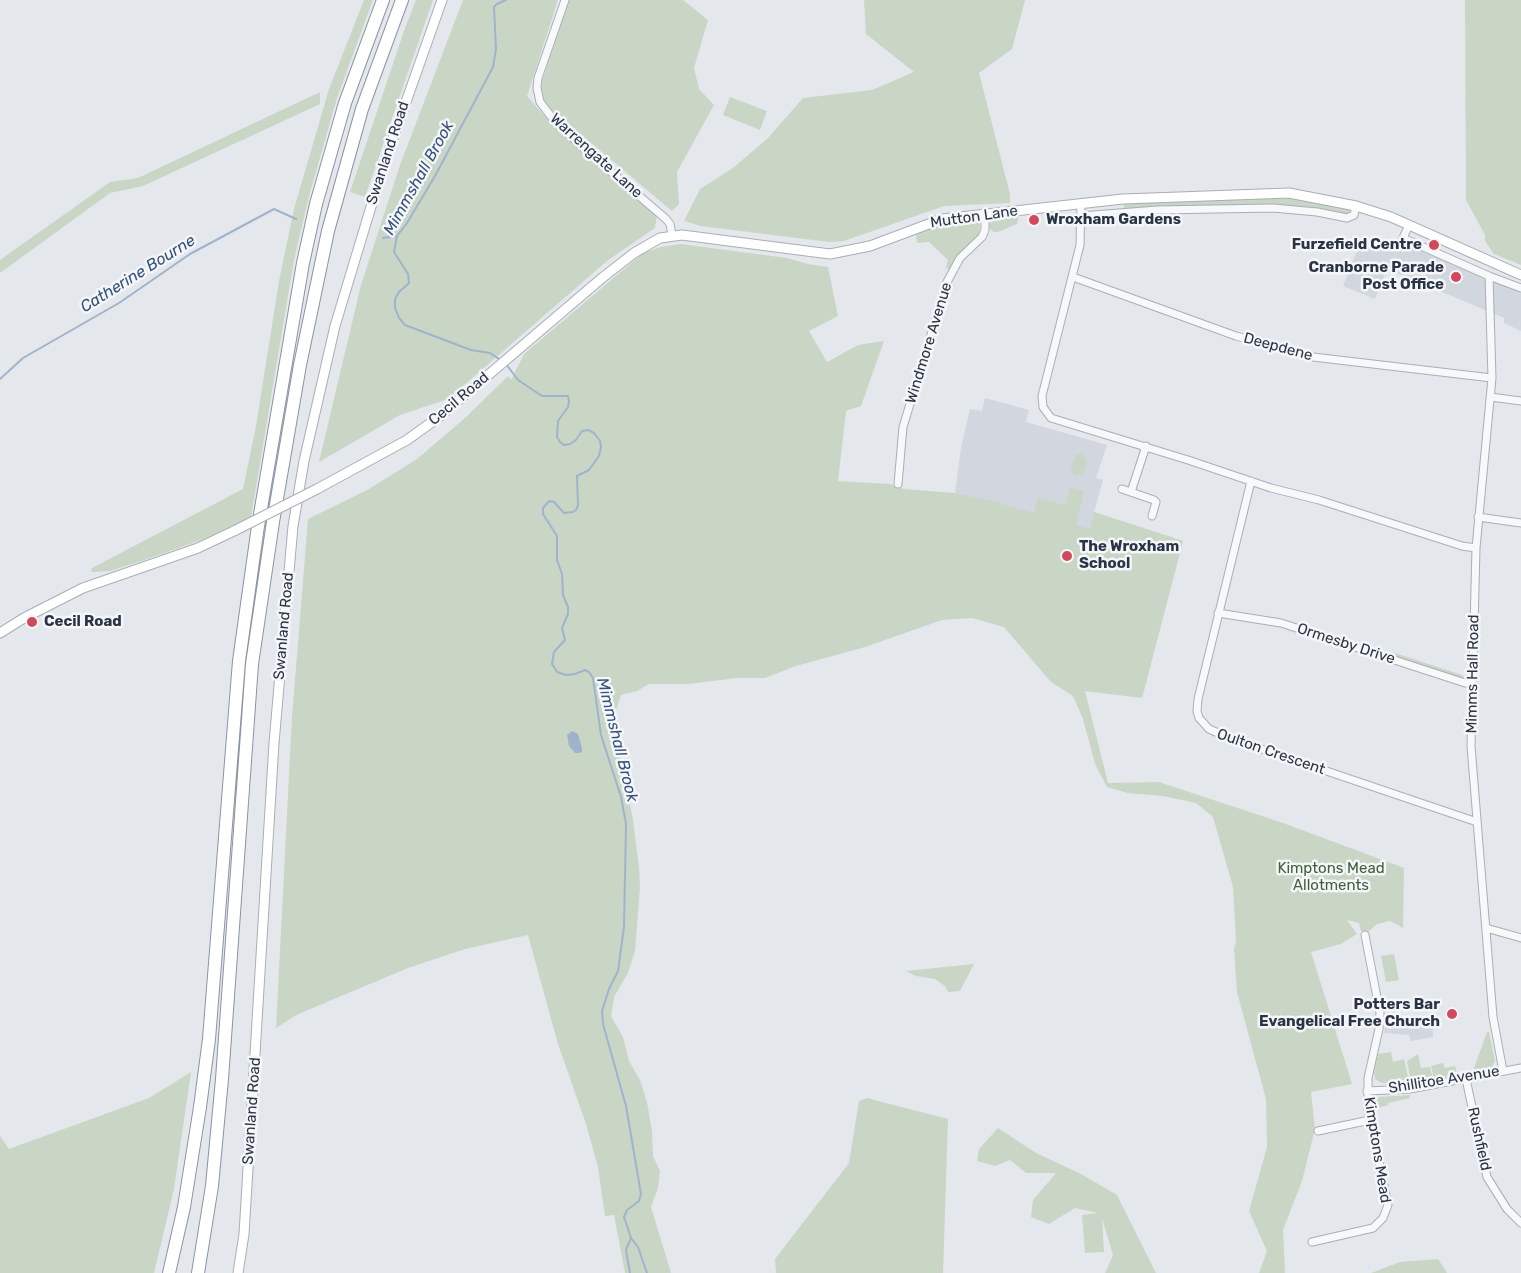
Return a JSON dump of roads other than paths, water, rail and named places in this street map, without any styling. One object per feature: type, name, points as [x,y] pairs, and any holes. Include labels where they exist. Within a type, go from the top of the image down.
[{"type":"highway","points":[[170,1273],[184,1207],[209,1039],[239,661],[258,526],[303,263],[316,204],[345,103],[383,0]]},
{"type":"highway","points":[[198,1273],[212,1186],[222,1079],[252,664],[271,533],[300,365],[328,231],[362,109],[402,0]]},
{"type":"main road","name":"Swanland Road","points":[[238,1273],[244,1234],[274,743],[297,504],[309,438],[335,326],[382,167],[442,0]]},
{"type":"main road","name":"Mutton Lane","points":[[670,236],[696,236],[830,254],[870,246],[942,219],[1123,199],[1270,193],[1305,196],[1356,206],[1409,225],[1521,275]]},
{"type":"main road","name":"Cecil Road","points":[[0,633],[83,588],[198,548],[236,530],[407,440],[440,417],[563,310],[634,253],[652,241],[670,236]]},
{"type":"street","name":"Warrengate Lane","points":[[565,0],[540,71],[537,88],[540,102],[553,119],[581,146],[666,219],[670,224],[670,236]]},
{"type":"street","points":[[1081,203],[1080,245],[1042,393],[1043,407],[1047,414],[1055,420],[1146,446],[1285,492],[1318,500],[1462,546],[1476,548]]},
{"type":"street","points":[[1081,216],[1157,210],[1256,208],[1295,209],[1347,218],[1354,215],[1356,206]]},
{"type":"street","name":"Windmore Avenue","points":[[898,484],[904,425],[947,282],[960,258],[982,237],[985,231],[985,214]]},
{"type":"street","points":[[1409,225],[1403,238],[1521,288]]},
{"type":"street","name":"Mimms Hall Road","points":[[1489,276],[1492,378],[1476,548],[1471,746],[1492,1017],[1503,1071]]},
{"type":"street","name":"Deepdene","points":[[1073,277],[1236,336],[1313,357],[1492,378]]},
{"type":"street","points":[[1491,397],[1521,401]]},
{"type":"street","points":[[1131,492],[1146,446]]},
{"type":"street","name":"Oulton Crescent","points":[[1251,481],[1197,705],[1199,718],[1209,729],[1233,740],[1477,822]]},
{"type":"street","points":[[1122,489],[1155,500],[1152,516]]},
{"type":"street","points":[[1478,517],[1521,523]]},
{"type":"street","name":"Ormesby Drive","points":[[1218,612],[1281,623],[1465,683],[1473,683]]},
{"type":"street","points":[[1486,928],[1521,938]]},
{"type":"street","name":"Kimptons Mead","points":[[1312,1242],[1370,1229],[1385,1215],[1387,1200],[1370,1120],[1367,1091],[1380,1014],[1365,935]]},
{"type":"street","name":"Shillitoe Avenue","points":[[1367,1091],[1410,1089],[1521,1068]]},
{"type":"street","name":"Rushfield","points":[[1466,1079],[1487,1177],[1503,1203],[1521,1223]]},
{"type":"street","points":[[1318,1131],[1370,1120]]},
{"type":"water","points":[[572,731],[578,734],[582,752],[575,753],[569,746],[567,735]]},
{"type":"waterway","name":"Mimmshall Brook","points":[[502,361],[490,353],[471,350],[405,325],[395,308],[395,299],[409,283],[408,274],[394,252],[397,236],[435,176],[493,67],[496,49],[494,7],[506,0]]},
{"type":"waterway","name":"Catherine Bourne","points":[[0,379],[23,358],[119,303],[190,254],[274,209],[296,219]]},
{"type":"waterway","name":"Catherine Bourne","points":[[383,238],[397,236]]},
{"type":"waterway","name":"Mimmshall Brook","points":[[506,364],[518,380],[542,396],[568,396],[568,407],[558,421],[557,437],[560,442],[564,445],[570,444],[582,431],[588,430],[594,433],[601,447],[599,456],[589,470],[577,476],[578,505],[576,510],[564,513],[554,502],[549,501],[543,508],[543,514],[557,536],[557,560],[562,574],[563,595],[568,607],[568,614],[562,628],[565,640],[554,652],[552,664],[557,672],[566,675],[585,670],[593,678],[601,735],[621,797],[626,824],[624,927],[618,971],[602,1011],[603,1024],[626,1106],[641,1194],[639,1201],[627,1210],[624,1217],[631,1238],[626,1250],[630,1273]]},
{"type":"waterway","name":"Mimmshall Brook","points":[[631,1238],[638,1247],[647,1273]]},
{"type":"place","name":"Wroxham Gardens","points":[[1034,220]]},
{"type":"place","name":"Furzefield Centre","points":[[1434,245]]},
{"type":"place","name":"Cranborne Parade Post Office","points":[[1456,277]]},
{"type":"place","name":"The Wroxham School","points":[[1067,556]]},
{"type":"place","name":"Cecil Road","points":[[32,622]]},
{"type":"place","name":"Potters Bar Evangelical Free Church","points":[[1452,1014]]},
{"type":"park label","name":"Kimptons Mead Allotments","points":[[1331,878]]}]
